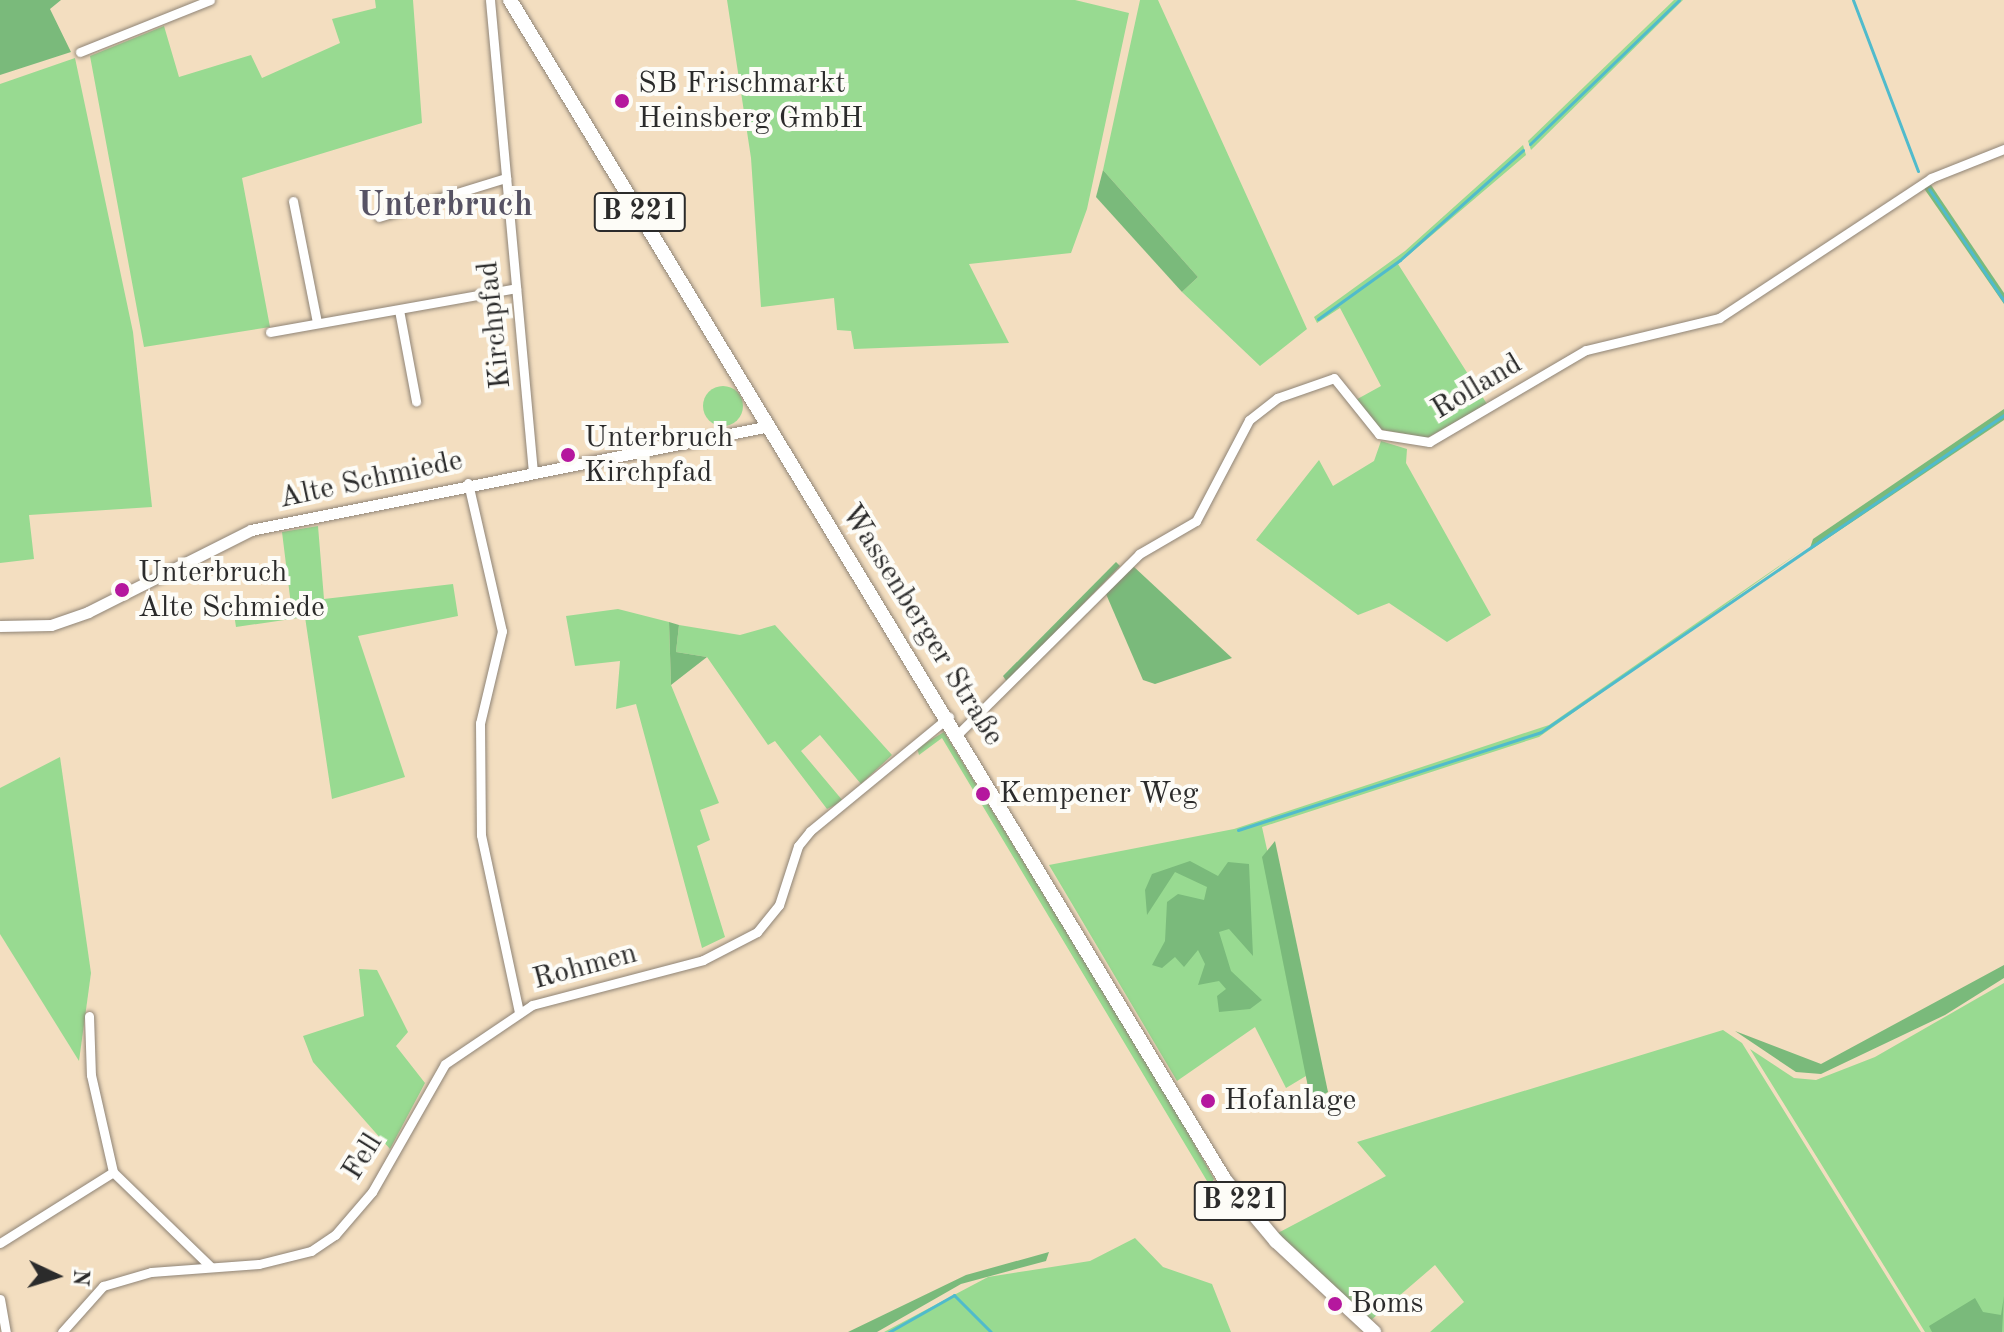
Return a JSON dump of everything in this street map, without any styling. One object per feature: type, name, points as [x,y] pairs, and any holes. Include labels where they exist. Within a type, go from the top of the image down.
[{"type":"main road","name":"Wassenberger Straße","points":[[510,0],[959,733],[1232,1190],[1374,1332]]},
{"type":"street","points":[[80,52],[210,0]]},
{"type":"street","name":"Kirchpfad","points":[[490,0],[533,468]]},
{"type":"street","name":"Rolland","points":[[959,733],[1139,554],[1196,521],[1249,420],[1277,398],[1334,378],[1379,434],[1429,442],[1586,350],[1719,318],[1916,187],[2004,149]]},
{"type":"street","points":[[379,217],[506,178]]},
{"type":"street","points":[[293,201],[317,322]]},
{"type":"street","points":[[270,332],[516,288]]},
{"type":"street","points":[[399,310],[416,401]]},
{"type":"street","name":"Alte Schmiede","points":[[0,626],[51,625],[88,612],[251,530],[390,506],[533,468],[769,426]]},
{"type":"street","name":"Rohmen","points":[[468,483],[502,631],[480,723],[481,835],[519,1013],[703,960],[757,932],[779,905],[798,846],[810,831],[949,717]]},
{"type":"street","name":"Fell","points":[[62,1332],[103,1286],[211,1267],[259,1264],[311,1251],[335,1235],[372,1192],[445,1064],[519,1013]]},
{"type":"street","points":[[89,1016],[91,1075],[113,1172],[211,1267]]},
{"type":"street","points":[[0,1243],[113,1172]]},
{"type":"street","points":[[0,1299],[6,1332]]},
{"type":"green space","points":[[0,0],[61,0],[50,9],[71,52],[0,75]]},
{"type":"green space","points":[[375,0],[413,0],[422,123],[242,178],[270,327],[144,347],[90,56],[164,26],[179,77],[251,55],[262,78],[340,43],[332,19],[376,8]]},
{"type":"green space","points":[[727,0],[1075,0],[1129,13],[1087,209],[1071,253],[969,264],[1009,343],[854,349],[851,331],[837,330],[834,298],[761,307],[751,158]]},
{"type":"green space","points":[[1140,0],[1158,0],[1307,329],[1260,366],[1182,292],[1198,277],[1103,170]]},
{"type":"green space","points":[[1674,0],[1683,0],[1531,150],[1528,141]]},
{"type":"green space","points":[[75,58],[133,332],[152,507],[29,515],[34,559],[0,563],[0,84]]},
{"type":"green space","points":[[1523,145],[1526,155],[1398,264],[1487,404],[1427,438],[1378,429],[1352,402],[1381,386],[1340,308],[1317,323],[1314,317],[1405,251]]},
{"type":"green space","points":[[1103,170],[1198,277],[1182,292],[1096,197]]},
{"type":"green space","points":[[1931,185],[2004,293],[2004,304],[1923,187]]},
{"type":"green space","points":[[723,386],[737,392],[743,406],[737,420],[723,426],[709,420],[703,406],[709,392]]},
{"type":"green space","points":[[2004,409],[2004,420],[1809,551],[1813,539]]},
{"type":"green space","points":[[1381,441],[1407,449],[1406,463],[1491,615],[1447,642],[1389,603],[1358,615],[1256,540],[1319,460],[1333,486],[1374,461]]},
{"type":"green space","points":[[318,526],[324,599],[453,584],[458,616],[358,636],[405,777],[332,799],[305,617],[236,627],[234,614],[291,605],[282,532]]},
{"type":"green space","points":[[1808,546],[1539,737],[1262,827],[1316,1070],[1286,1088],[1255,1027],[1177,1081],[1049,865],[1234,829],[1549,725]]},
{"type":"green space","points":[[1116,562],[1120,566],[1007,682],[1003,676]]},
{"type":"green space","points":[[1133,566],[1232,658],[1155,684],[1143,680],[1106,594]]},
{"type":"green space","points":[[618,609],[669,622],[671,685],[719,803],[700,810],[710,840],[697,846],[725,937],[702,948],[636,704],[616,709],[620,661],[575,666],[566,616]]},
{"type":"green space","points":[[669,622],[679,625],[676,652],[707,657],[671,685]]},
{"type":"green space","points":[[679,625],[740,635],[775,625],[892,755],[861,784],[820,735],[801,751],[843,801],[827,809],[775,741],[768,745],[707,657],[676,652]]},
{"type":"green space","points":[[944,732],[1173,1106],[1214,1179],[1210,1186],[942,738],[919,755],[917,748]]},
{"type":"green space","points":[[60,757],[91,973],[79,1061],[0,934],[0,788]]},
{"type":"green space","points":[[1275,841],[1328,1092],[1311,1102],[1262,857]]},
{"type":"green space","points":[[1190,861],[1218,876],[1228,862],[1249,864],[1253,956],[1229,929],[1219,932],[1231,971],[1262,1000],[1250,1009],[1219,1012],[1217,996],[1226,989],[1219,981],[1198,985],[1205,964],[1198,950],[1184,967],[1175,957],[1162,968],[1152,965],[1165,941],[1167,902],[1178,894],[1204,900],[1207,887],[1175,872],[1147,915],[1145,890],[1152,874]]},
{"type":"green space","points":[[2004,965],[2004,978],[1945,1015],[1821,1074],[1796,1072],[1735,1031],[1821,1064]]},
{"type":"green space","points":[[359,969],[377,970],[408,1032],[396,1046],[425,1083],[390,1149],[313,1062],[303,1036],[364,1016]]},
{"type":"green space","points":[[2004,983],[2004,1332],[1925,1332],[1750,1049],[1794,1078],[1816,1080],[1875,1057]]},
{"type":"green space","points":[[1723,1030],[1742,1043],[1921,1332],[1430,1332],[1464,1302],[1435,1265],[1370,1321],[1276,1234],[1386,1176],[1357,1142]]},
{"type":"green space","points":[[1135,1238],[1163,1267],[1212,1284],[1231,1332],[884,1332],[988,1277],[1090,1261]]},
{"type":"green space","points":[[1049,1252],[1046,1261],[961,1284],[877,1332],[848,1332],[966,1275]]},
{"type":"green space","points":[[2004,1296],[2002,1332],[1932,1332],[1929,1326],[1975,1298],[1983,1312],[2001,1315]]},
{"type":"waterway","points":[[1530,144],[1679,0]]},
{"type":"waterway","points":[[1853,0],[1918,171]]},
{"type":"waterway","points":[[1318,319],[1400,260],[1523,150]]},
{"type":"waterway","points":[[1929,189],[2004,301]]},
{"type":"waterway","points":[[1238,830],[1541,732],[2004,415]]},
{"type":"waterway","points":[[889,1332],[954,1295],[991,1332]]},
{"type":"place","name":"SB Frischmarkt Heinsberg GmbH","points":[[622,101]]},
{"type":"place","name":"Unterbruch Kirchpfad","points":[[568,455]]},
{"type":"place","name":"Unterbruch Alte Schmiede","points":[[122,590]]},
{"type":"place","name":"Kempener Weg","points":[[983,794]]},
{"type":"place","name":"Hofanlage","points":[[1208,1101]]},
{"type":"place","name":"Boms","points":[[1335,1304]]},
{"type":"district","name":"Unterbruch","points":[[445,207]]}]
